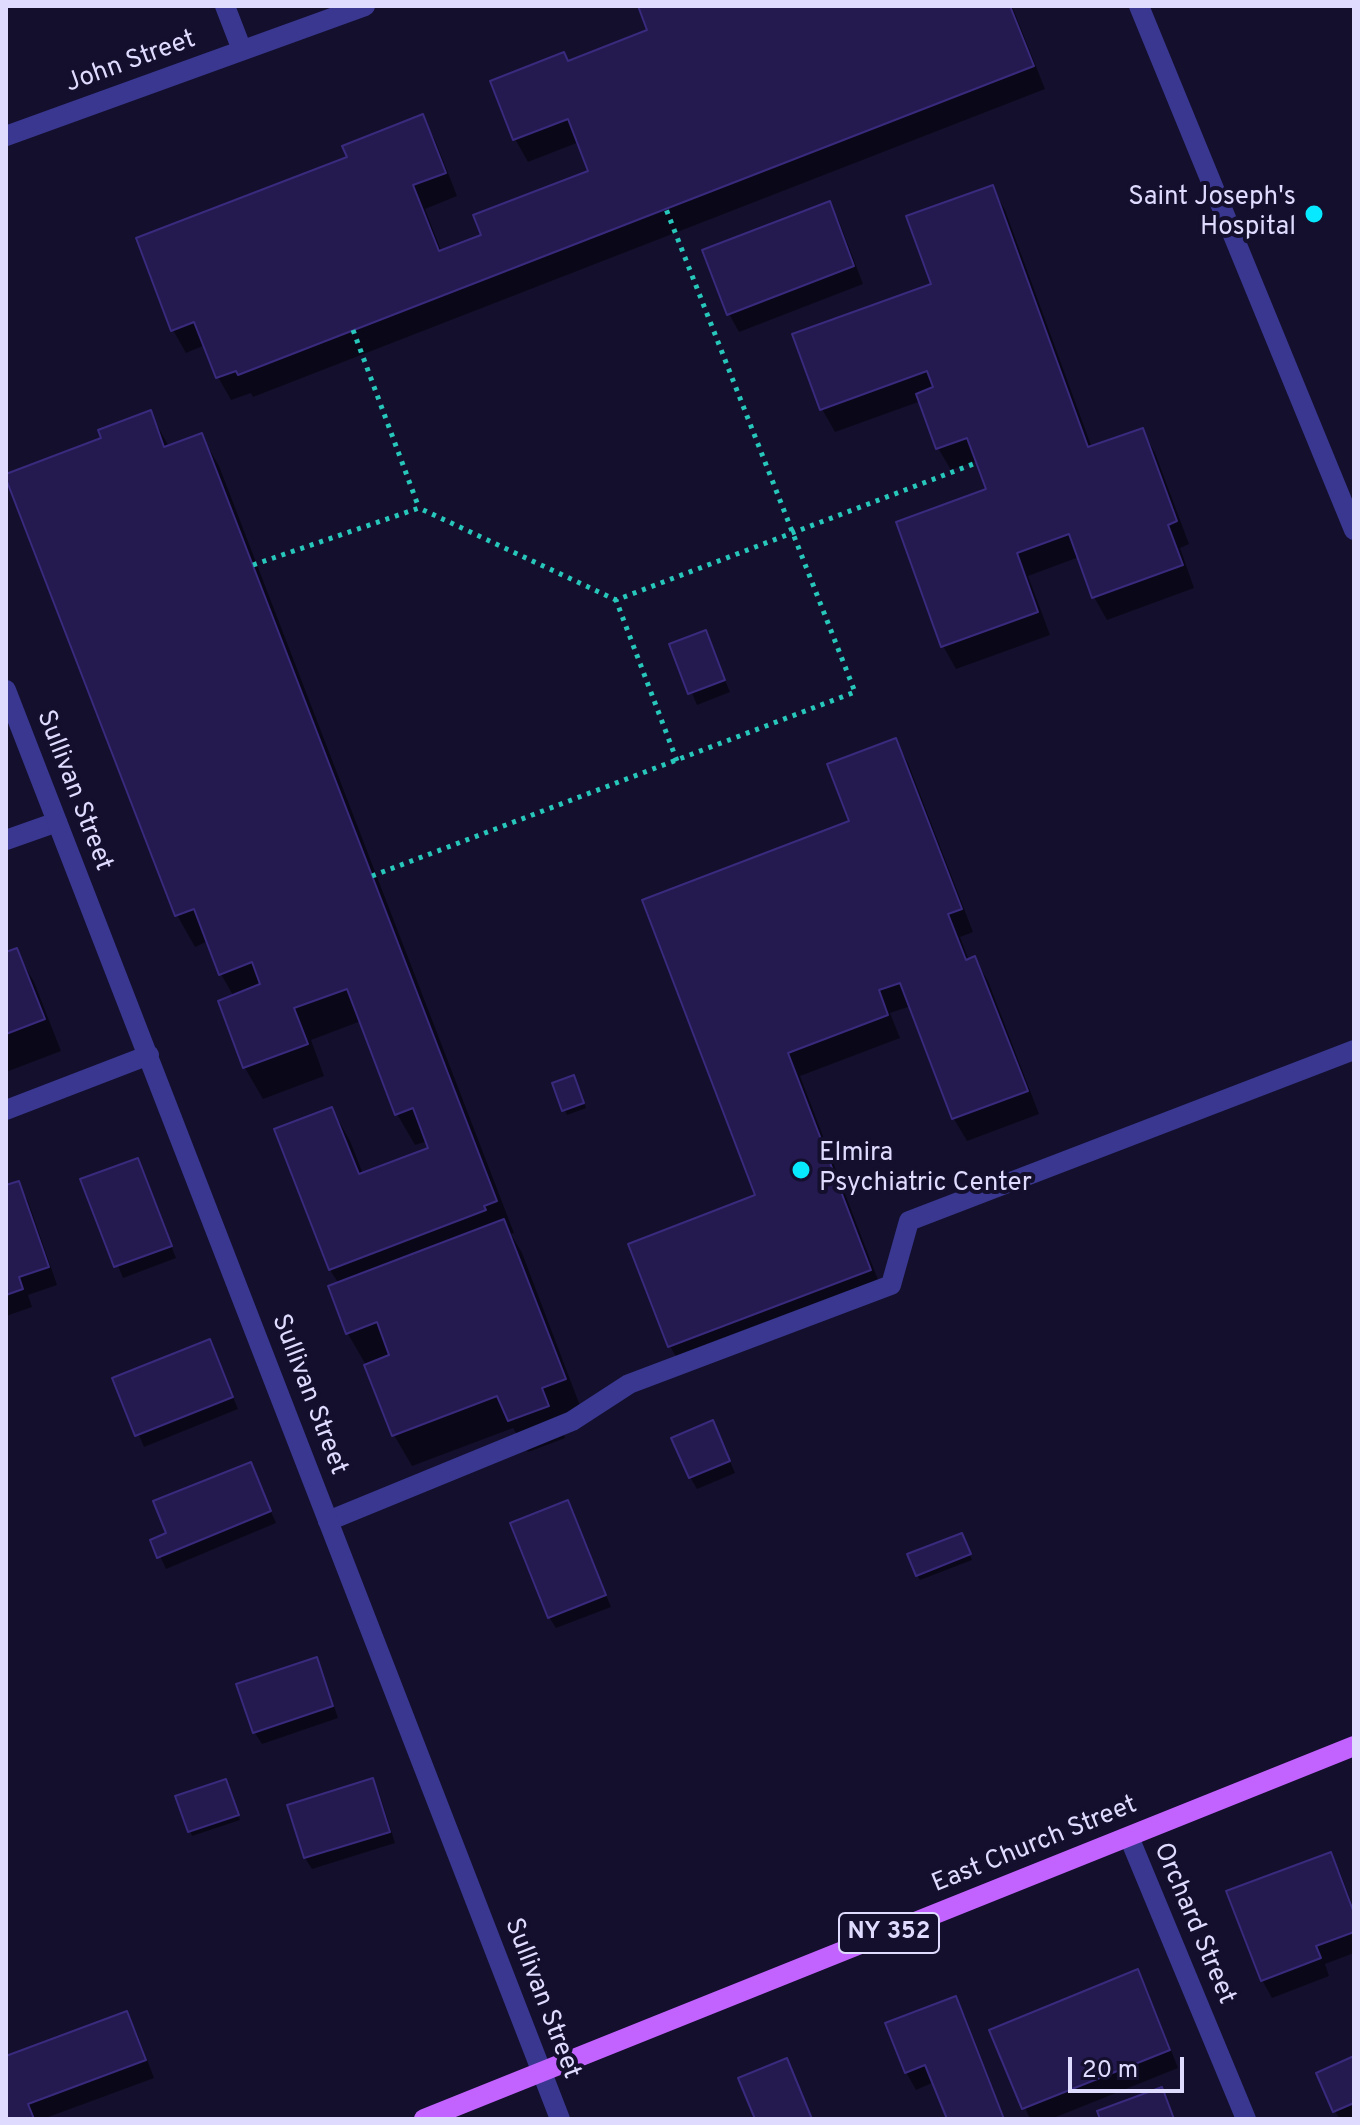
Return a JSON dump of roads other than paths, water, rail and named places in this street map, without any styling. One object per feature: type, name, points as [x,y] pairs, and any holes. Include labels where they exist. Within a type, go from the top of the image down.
[{"type":"main road","name":"East Church Street","points":[[424,2119],[1354,1746]]},
{"type":"street","points":[[225,6],[242,50]]},
{"type":"street","name":"John Street","points":[[6,136],[365,6]]},
{"type":"street","points":[[1139,6],[1354,530]]},
{"type":"street","name":"Sullivan Street","points":[[6,690],[560,2119]]},
{"type":"street","points":[[6,840],[57,822]]},
{"type":"street","points":[[328,1521],[572,1421],[629,1384],[891,1285],[909,1221],[1354,1050]]},
{"type":"street","points":[[6,1110],[149,1055]]},
{"type":"street","name":"Orchard Street","points":[[1129,1837],[1246,2119]]},
{"type":"place","name":"Saint Joseph's Hospital","points":[[1314,214]]},
{"type":"place","name":"Elmira Psychiatric Center","points":[[801,1170]]}]
